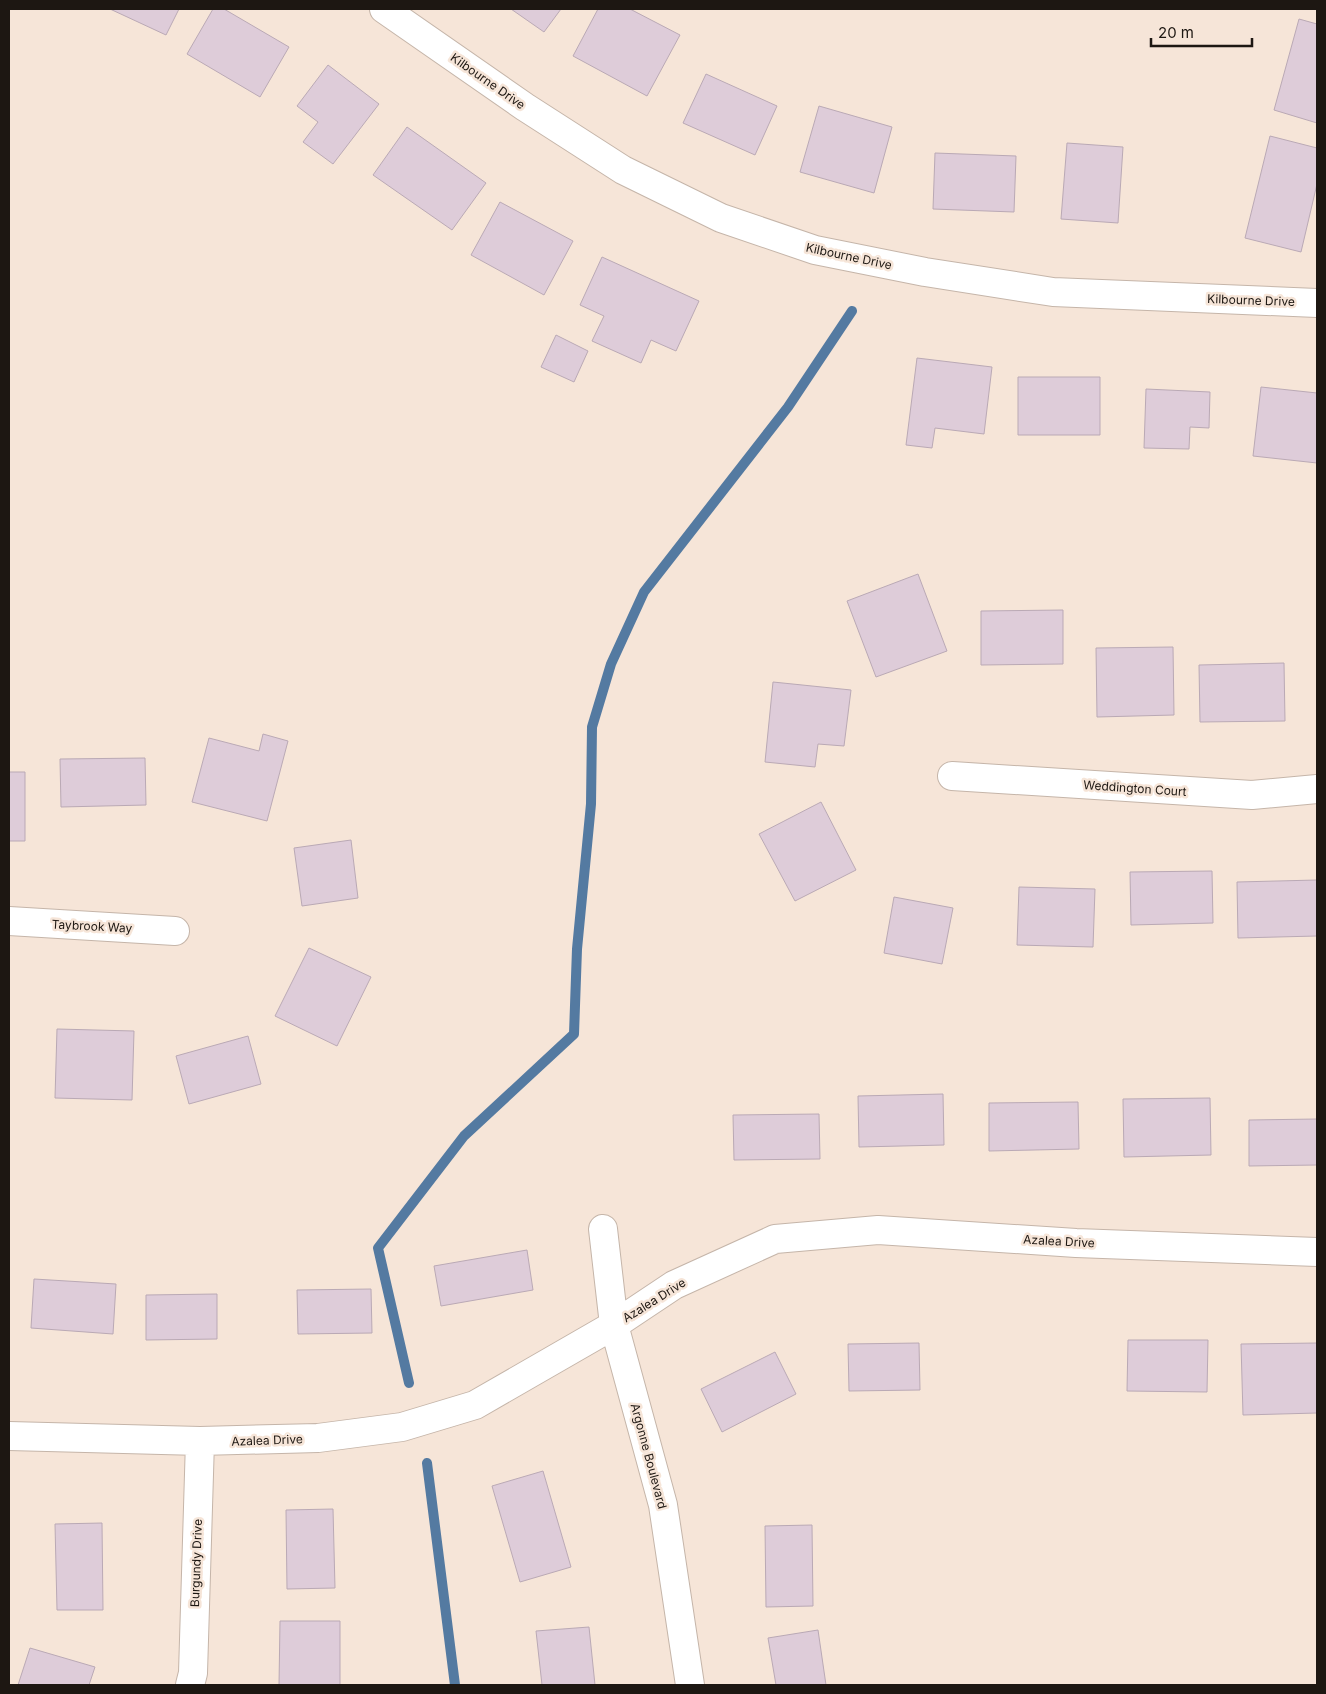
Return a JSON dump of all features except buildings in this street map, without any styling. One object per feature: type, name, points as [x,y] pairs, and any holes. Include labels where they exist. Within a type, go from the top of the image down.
[{"type":"street","name":"Kilbourne Drive","points":[[384,9],[525,107],[623,170],[721,218],[815,250],[925,272],[1054,292],[1317,303]]},
{"type":"street","name":"Weddington Court","points":[[952,776],[1252,796],[1317,789]]},
{"type":"street","name":"Taybrook Way","points":[[9,921],[174,931]]},
{"type":"street","name":"Argonne Boulevard","points":[[603,1229],[614,1325],[663,1505],[690,1685]]},
{"type":"street","name":"Azalea Drive","points":[[9,1436],[200,1441],[318,1438],[402,1427],[475,1405],[614,1325],[674,1285],[775,1239],[878,1230],[1076,1243],[1317,1252]]},
{"type":"street","name":"Burgundy Drive","points":[[190,1685],[194,1664],[200,1441]]},
{"type":"waterway","points":[[409,1383],[378,1248],[464,1136],[574,1034],[577,949],[591,804],[592,727],[611,664],[644,592],[788,407],[852,311]]},
{"type":"waterway","points":[[427,1463],[455,1685]]}]
